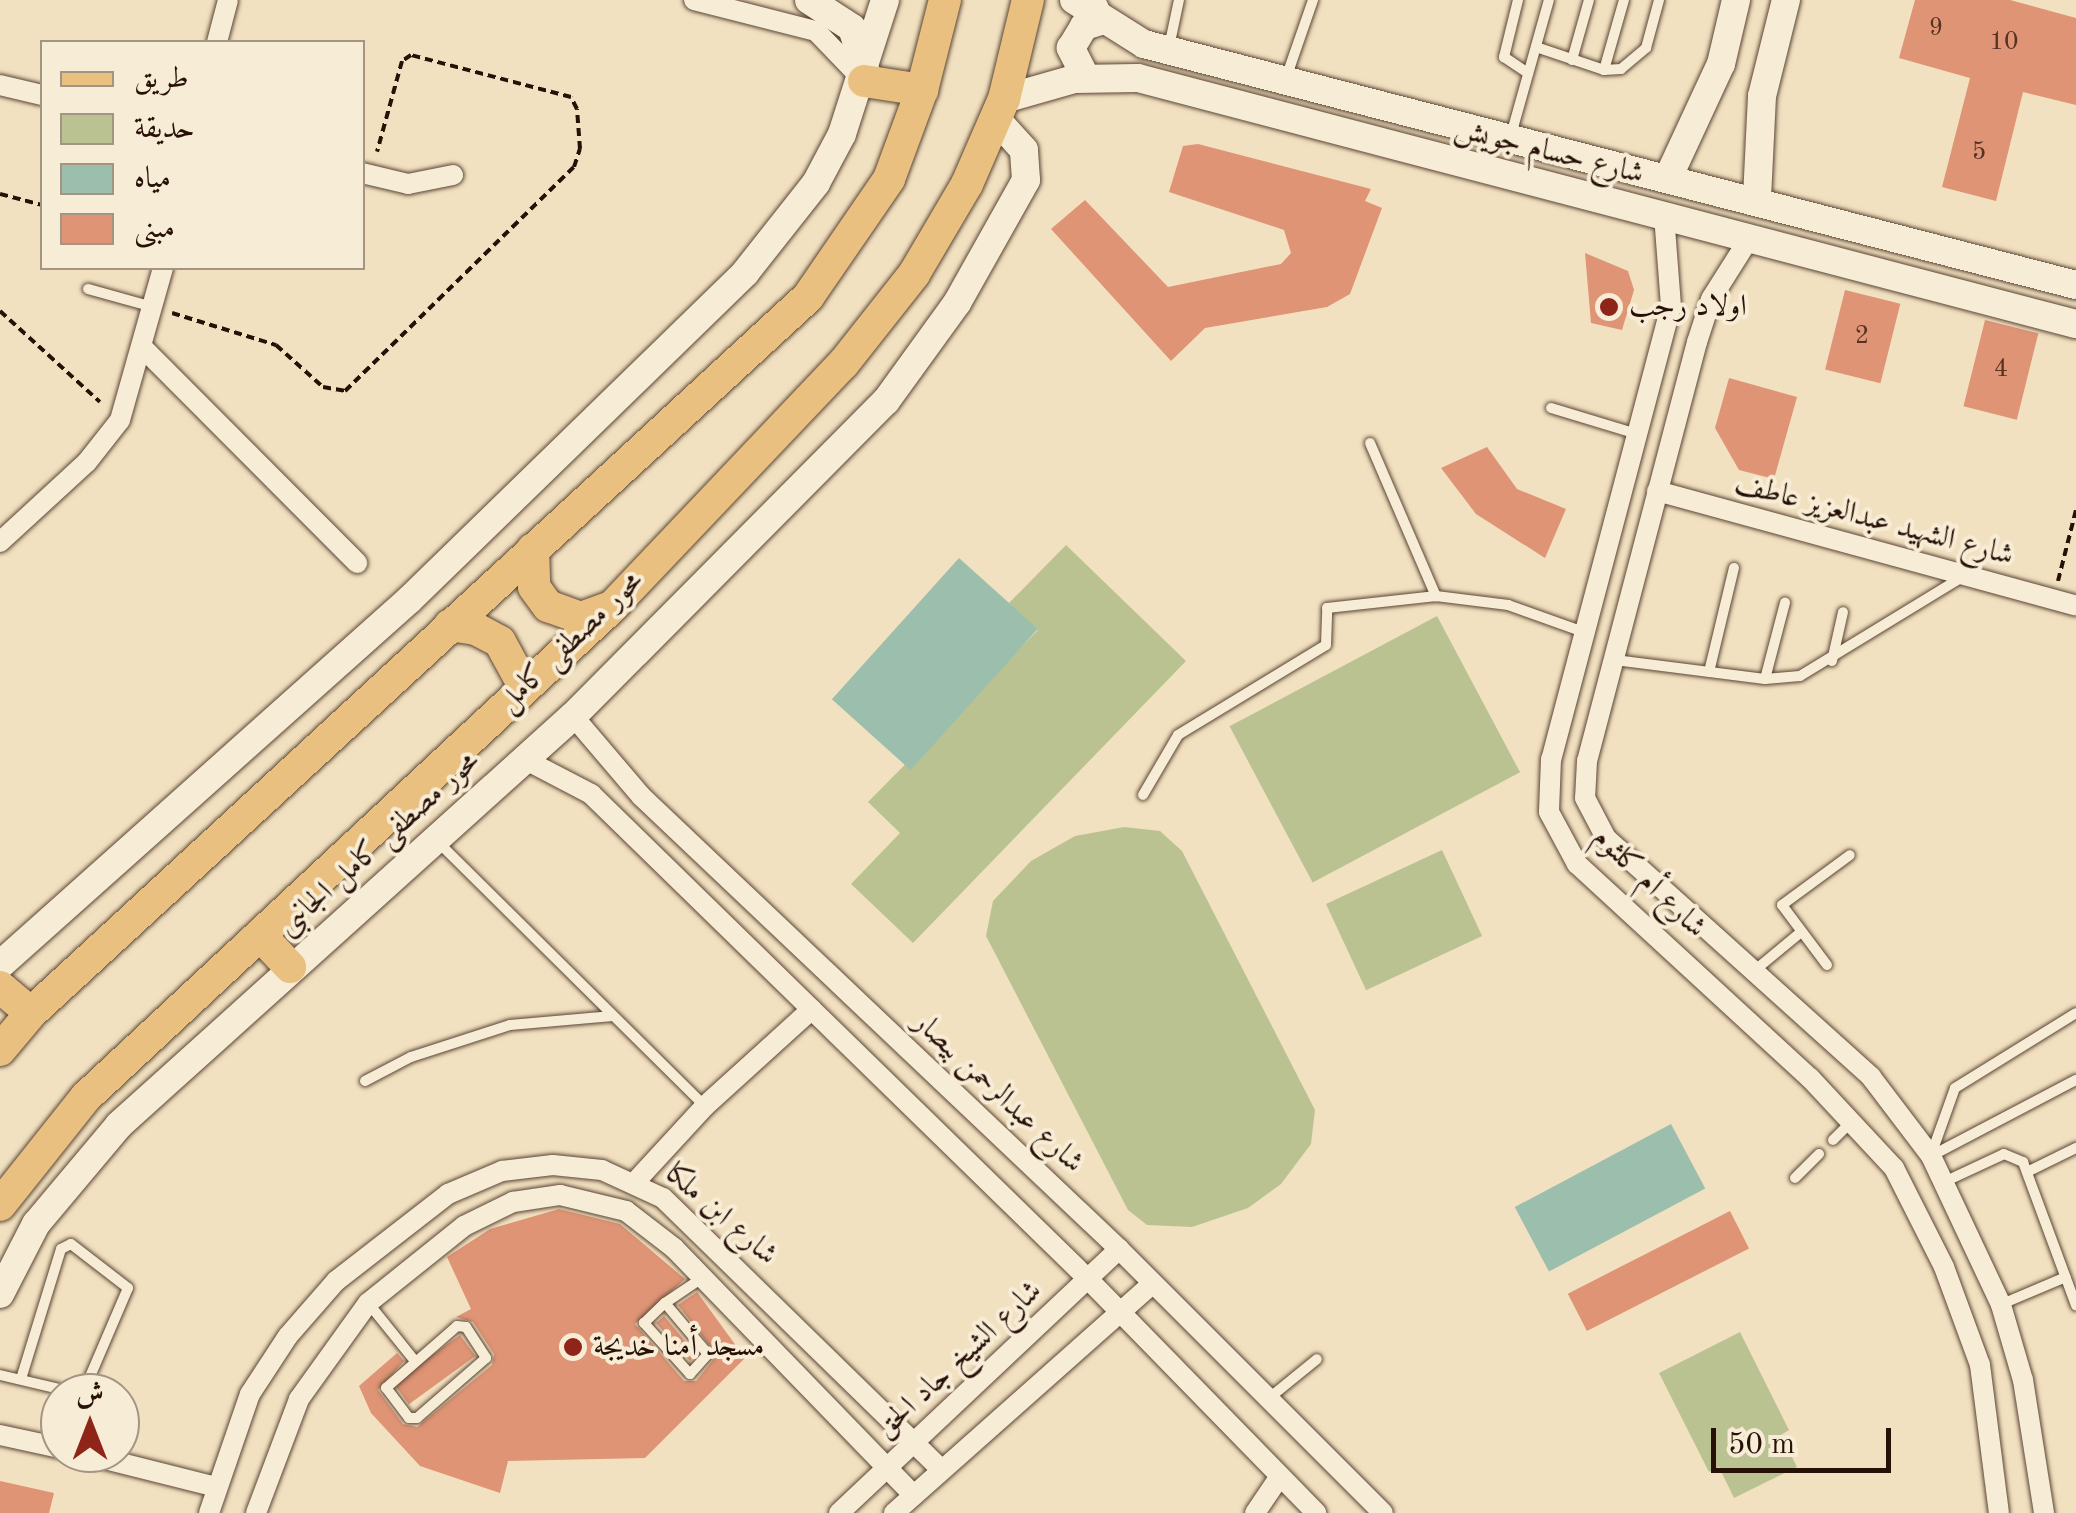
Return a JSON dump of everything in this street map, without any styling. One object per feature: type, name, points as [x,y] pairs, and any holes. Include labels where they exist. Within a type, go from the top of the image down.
[{"type":"main road","points":[[0,1050],[31,1013],[828,273],[889,180],[922,90],[945,0]]},
{"type":"main road","name":"محور مصطفى كامل","points":[[0,1205],[86,1097],[613,606],[882,318],[952,213],[1000,109],[1028,0]]},
{"type":"main road","points":[[864,81],[922,90]]},
{"type":"main road","points":[[533,549],[534,587],[548,606],[581,618],[613,606]]},
{"type":"main road","points":[[450,626],[476,629],[500,642],[525,688]]},
{"type":"main road","points":[[260,935],[290,968]]},
{"type":"main road","points":[[0,987],[31,1013]]},
{"type":"street","points":[[218,40],[228,0]]},
{"type":"street","points":[[694,0],[816,31],[864,81]]},
{"type":"street","points":[[809,0],[858,36],[864,81]]},
{"type":"street","points":[[0,966],[409,600],[745,273],[816,183],[864,81],[885,0]]},
{"type":"street","name":"شارع حسام جويش","points":[[1074,0],[1168,50],[1756,198],[2072,284]]},
{"type":"street","points":[[1668,178],[1720,64],[1736,0]]},
{"type":"street","points":[[1756,198],[1762,96],[1786,0]]},
{"type":"street","points":[[1086,78],[1072,57],[1074,40],[1096,10]]},
{"type":"street","name":"شارع حسام جويش","points":[[1000,109],[1086,78],[1138,78],[1664,215],[1747,242],[2067,322]]},
{"type":"street","points":[[0,84],[40,95]]},
{"type":"street","points":[[1368,139],[1377,102]]},
{"type":"street","name":"محور مصطفى كامل الجانبى","points":[[0,1294],[36,1224],[73,1176],[174,1071],[573,716],[844,448],[925,350],[1026,180],[1024,150],[1000,109]]},
{"type":"street","points":[[367,174],[408,184],[453,174]]},
{"type":"street","name":"شارع أم كلثوم","points":[[1664,215],[1673,265],[1671,306],[1551,759],[1549,812],[1557,836],[1577,864],[1854,1119],[1902,1184],[1964,1316],[1993,1431],[1999,1513]]},
{"type":"street","name":"شارع أم كلثوم","points":[[1747,242],[1711,300],[1657,492],[1584,780],[1592,818],[1871,1077],[1931,1156],[2001,1304],[2023,1380],[2044,1513]]},
{"type":"street","points":[[0,542],[87,462],[120,420],[163,270]]},
{"type":"street","points":[[2067,322],[2072,284]]},
{"type":"street","points":[[142,347],[356,563]]},
{"type":"street","name":"شارع الشهيد عبدالعزيز عاطف","points":[[1657,492],[2076,606]]},
{"type":"street","points":[[1584,632],[1618,650]]},
{"type":"street","name":"شارع عبدالرحمن بيصار","points":[[573,716],[641,796],[1119,1248],[1383,1513]]},
{"type":"street","points":[[524,759],[591,794],[1088,1279],[1278,1479],[1316,1513]]},
{"type":"street","points":[[636,1181],[705,1106],[812,1009]]},
{"type":"street","name":"شارع ابن ملكا","points":[[209,1513],[250,1394],[288,1336],[394,1230],[448,1194],[502,1170],[552,1165],[636,1181],[693,1224],[940,1468]]},
{"type":"street","name":"شارع ابن ملكا","points":[[256,1513],[299,1399],[368,1303],[464,1226],[513,1202],[560,1195],[593,1198],[626,1211],[674,1248],[913,1495]]},
{"type":"street","points":[[674,1248],[693,1224]]},
{"type":"street","name":"شارع الشيخ جاد الحق","points":[[840,1513],[1119,1248]]},
{"type":"street","points":[[894,1513],[940,1468],[1152,1284]]},
{"type":"street","points":[[0,1435],[40,1444]]},
{"type":"street","points":[[140,1468],[216,1487]]},
{"type":"street","points":[[1255,1513],[1278,1479]]},
{"type":"lane","points":[[1168,50],[1179,0]]},
{"type":"lane","points":[[1286,79],[1313,0]]},
{"type":"lane","points":[[1518,0],[1504,57],[1528,73]]},
{"type":"lane","points":[[1511,136],[1549,0]]},
{"type":"lane","points":[[1572,60],[1588,0]]},
{"type":"lane","points":[[1604,70],[1624,0]]},
{"type":"lane","points":[[1536,46],[1604,70],[1636,61],[1646,48],[1659,0]]},
{"type":"lane","points":[[88,289],[154,308]]},
{"type":"lane","points":[[1552,408],[1637,434]]},
{"type":"lane","points":[[1370,444],[1436,596]]},
{"type":"lane","points":[[1709,672],[1734,568]]},
{"type":"lane","points":[[1618,650],[1709,672],[1765,679],[1800,676],[1832,661],[1965,576]]},
{"type":"lane","points":[[1143,795],[1178,735],[1326,645],[1327,608],[1436,596],[1508,605],[1584,632]]},
{"type":"lane","points":[[1765,679],[1785,603]]},
{"type":"lane","points":[[1832,661],[1843,612]]},
{"type":"lane","points":[[434,838],[705,1106]]},
{"type":"lane","points":[[1828,965],[1801,932],[1783,901],[1850,854]]},
{"type":"lane","points":[[1754,972],[1801,932]]},
{"type":"lane","points":[[1931,1156],[1956,1088],[2076,1013]]},
{"type":"lane","points":[[365,1081],[411,1057],[510,1026],[614,1016]]},
{"type":"lane","points":[[1931,1156],[2076,1080]]},
{"type":"lane","points":[[1833,1140],[1854,1119]]},
{"type":"lane","points":[[2027,1172],[2076,1148]]},
{"type":"lane","points":[[1795,1178],[1819,1154]]},
{"type":"lane","points":[[1944,1182],[2004,1154],[2023,1162],[2076,1306]]},
{"type":"lane","points":[[22,1378],[61,1249],[71,1244],[128,1285],[89,1373]]},
{"type":"lane","points":[[665,1304],[708,1354],[690,1374],[644,1325],[665,1304],[705,1276]]},
{"type":"lane","points":[[2001,1304],[2066,1277]]},
{"type":"lane","points":[[368,1303],[415,1361]]},
{"type":"lane","points":[[460,1325],[487,1356],[413,1420],[386,1388],[415,1361],[460,1325]]},
{"type":"lane","points":[[1268,1400],[1316,1359]]},
{"type":"lane","points":[[0,1375],[40,1383]]},
{"type":"path","points":[[154,308],[276,345],[322,386],[345,390],[574,168],[580,149],[575,102],[411,54],[402,61],[367,174]]},
{"type":"path","points":[[0,194],[40,204]]},
{"type":"path","points":[[0,311],[120,420]]},
{"type":"path","points":[[2053,600],[2076,510]]},
{"type":"green space","points":[[1066,545],[1186,661],[913,943],[851,884],[900,833],[868,802],[1038,630],[1009,603]]},
{"type":"green space","points":[[1437,616],[1520,772],[1313,883],[1230,726]]},
{"type":"green space","points":[[1124,827],[1160,831],[1182,851],[1315,1110],[1311,1144],[1281,1184],[1248,1208],[1192,1227],[1147,1225],[1128,1210],[986,936],[993,901],[1031,861],[1075,836]]},
{"type":"green space","points":[[1442,850],[1482,936],[1366,990],[1326,904]]},
{"type":"green space","points":[[1740,1332],[1789,1430],[1781,1435],[1797,1467],[1734,1498],[1719,1467],[1709,1472],[1659,1373]]},
{"type":"water","points":[[959,558],[1038,629],[911,770],[832,699]]},
{"type":"water","points":[[1671,1124],[1705,1188],[1549,1272],[1515,1207]]},
{"type":"building","points":[[1915,0],[2010,0],[2076,18],[2076,105],[2023,92],[1996,201],[1942,187],[1970,78],[1899,58]]},
{"type":"building","points":[[1198,144],[1371,189],[1365,201],[1382,208],[1350,294],[1327,307],[1205,328],[1171,361],[1051,229],[1085,200],[1168,287],[1281,264],[1291,253],[1284,230],[1169,192],[1183,146]]},
{"type":"building","name":"اولاد رجب","points":[[1585,253],[1628,271],[1634,290],[1622,330],[1591,323]]},
{"type":"building","points":[[1845,290],[1900,304],[1880,383],[1825,370]]},
{"type":"building","points":[[1985,320],[2038,333],[2017,420],[1963,406]]},
{"type":"building","points":[[1729,378],[1797,397],[1774,479],[1739,470],[1715,428]]},
{"type":"building","points":[[1487,447],[1517,489],[1566,509],[1545,558],[1476,514],[1441,468]]},
{"type":"building","name":"مسجد أمنا خديجة","points":[[559,1209],[620,1224],[685,1279],[635,1324],[684,1381],[696,1381],[717,1355],[678,1305],[697,1292],[745,1358],[645,1458],[508,1461],[500,1493],[420,1466],[371,1413],[359,1386],[397,1353],[404,1361],[378,1390],[403,1424],[417,1427],[492,1365],[494,1354],[473,1322],[456,1317],[471,1309],[447,1257],[490,1229]]},
{"type":"building","points":[[1730,1211],[1749,1248],[1587,1331],[1568,1294]]},
{"type":"building","points":[[664,1316],[696,1354],[690,1361],[656,1323]]},
{"type":"building","points":[[460,1335],[475,1356],[409,1404],[394,1383]]},
{"type":"building","points":[[0,1481],[54,1493],[49,1513],[0,1513]]},
{"type":"place","name":"اولاد رجب","points":[[1609,307]]},
{"type":"place","name":"مسجد أمنا خديجة","points":[[573,1347]]}]
